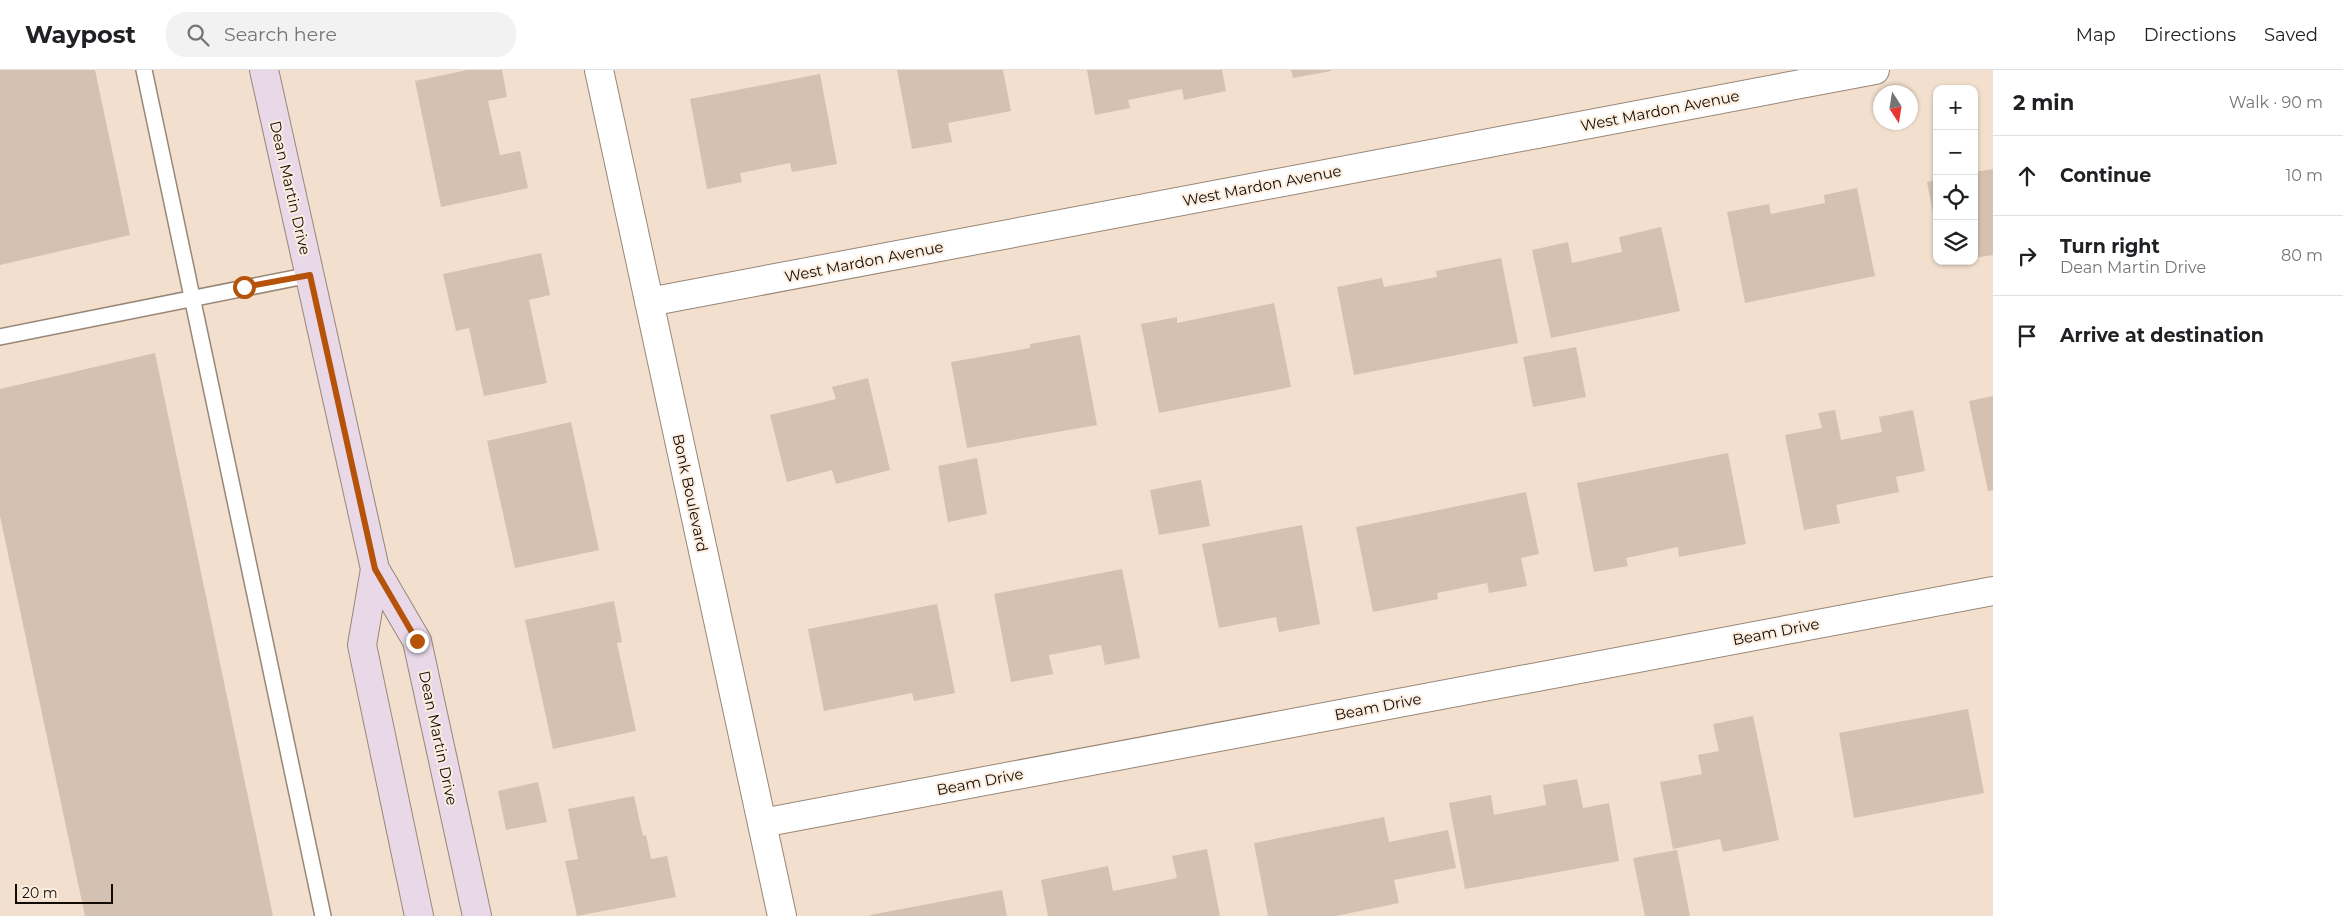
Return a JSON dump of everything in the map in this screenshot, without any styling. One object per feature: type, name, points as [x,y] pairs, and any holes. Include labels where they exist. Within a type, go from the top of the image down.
[{"type":"main road","name":"Dean Martin Drive","points":[[264,70],[375,569],[417,641],[477,916]]},
{"type":"main road","name":"Dean Martin Drive","points":[[375,569],[362,645],[419,916]]},
{"type":"street","name":"Bonk Boulevard","points":[[599,70],[782,916]]},
{"type":"street","name":"West Mardon Avenue","points":[[649,302],[1875,70]]},
{"type":"street","name":"Beam Drive","points":[[762,824],[1993,592]]},
{"type":"lane","points":[[144,70],[323,916]]},
{"type":"lane","points":[[0,337],[192,297],[310,275]]},
{"type":"building","points":[[0,70],[95,70],[130,235],[0,265]]},
{"type":"building","points":[[467,70],[502,70],[507,97],[488,101],[500,155],[520,151],[528,188],[441,207],[415,81]]},
{"type":"building","points":[[897,70],[1003,70],[1011,111],[948,123],[952,142],[912,149]]},
{"type":"building","points":[[1087,70],[1222,70],[1226,91],[1184,100],[1182,89],[1128,100],[1130,108],[1095,115]]},
{"type":"building","points":[[1291,70],[1331,70],[1331,71],[1293,78]]},
{"type":"building","points":[[820,74],[837,164],[792,172],[790,163],[740,173],[742,182],[707,189],[690,99]]},
{"type":"building","points":[[1993,169],[1993,255],[1978,257],[1978,175],[1978,171]]},
{"type":"building","points":[[1933,181],[1933,213],[1927,182]]},
{"type":"building","points":[[1857,188],[1875,276],[1745,303],[1727,212],[1769,204],[1771,214],[1825,203],[1824,195]]},
{"type":"building","points":[[1661,227],[1680,311],[1551,338],[1532,250],[1568,242],[1572,263],[1622,252],[1619,237]]},
{"type":"building","points":[[541,253],[550,295],[529,300],[547,383],[484,396],[469,328],[456,331],[443,274]]},
{"type":"building","points":[[1501,258],[1518,343],[1354,375],[1337,287],[1382,278],[1384,287],[1437,277],[1436,271]]},
{"type":"building","points":[[1274,303],[1291,387],[1159,413],[1141,324],[1177,317],[1177,323]]},
{"type":"building","points":[[1080,335],[1097,425],[967,448],[951,362],[1030,348],[1030,344]]},
{"type":"building","points":[[1576,347],[1586,397],[1533,407],[1523,357]]},
{"type":"building","points":[[155,353],[273,916],[85,916],[0,516],[0,389]]},
{"type":"building","points":[[868,378],[890,470],[836,484],[832,470],[787,482],[770,415],[836,399],[832,387]]},
{"type":"building","points":[[1993,396],[1993,490],[1988,491],[1969,401]]},
{"type":"building","points":[[1835,410],[1841,440],[1882,432],[1879,417],[1913,410],[1925,471],[1896,477],[1899,492],[1836,505],[1840,523],[1804,530],[1785,435],[1822,428],[1818,413]]},
{"type":"building","points":[[571,422],[599,550],[515,568],[487,441]]},
{"type":"building","points":[[1728,453],[1746,544],[1679,557],[1678,547],[1626,558],[1628,566],[1594,572],[1577,483]]},
{"type":"building","points":[[977,458],[987,514],[948,522],[938,466]]},
{"type":"building","points":[[1201,480],[1210,526],[1159,535],[1150,490]]},
{"type":"building","points":[[1526,492],[1539,554],[1521,558],[1527,586],[1489,593],[1487,583],[1437,593],[1438,599],[1373,612],[1356,527]]},
{"type":"building","points":[[1302,525],[1320,624],[1279,632],[1276,617],[1219,628],[1202,544]]},
{"type":"building","points":[[1122,569],[1140,658],[1105,665],[1101,645],[1049,655],[1053,674],[1011,682],[994,594]]},
{"type":"building","points":[[614,601],[622,642],[617,643],[636,731],[553,749],[525,620]]},
{"type":"building","points":[[937,604],[955,693],[914,701],[912,693],[824,711],[808,629]]},
{"type":"building","points":[[1968,709],[1984,793],[1854,818],[1839,733]]},
{"type":"building","points":[[1753,716],[1779,840],[1723,852],[1720,839],[1673,849],[1660,782],[1702,774],[1698,755],[1719,751],[1713,724]]},
{"type":"building","points":[[1577,779],[1583,808],[1609,803],[1619,861],[1465,889],[1449,803],[1491,795],[1494,815],[1546,805],[1543,785]]},
{"type":"building","points":[[538,782],[547,822],[506,830],[498,791]]},
{"type":"building","points":[[634,796],[643,836],[646,835],[651,859],[667,856],[676,897],[577,916],[565,861],[578,859],[568,809]]},
{"type":"building","points":[[1384,817],[1389,842],[1448,830],[1456,868],[1394,880],[1399,903],[1336,916],[1268,916],[1254,843]]},
{"type":"building","points":[[1207,849],[1220,916],[1048,916],[1041,880],[1108,866],[1113,891],[1177,878],[1172,856]]},
{"type":"building","points":[[1677,850],[1690,916],[1645,916],[1633,858]]},
{"type":"building","points":[[1002,890],[1007,916],[870,916],[870,915]]},
{"type":"route","points":[[244,287],[310,275],[375,569],[417,641]]}]
